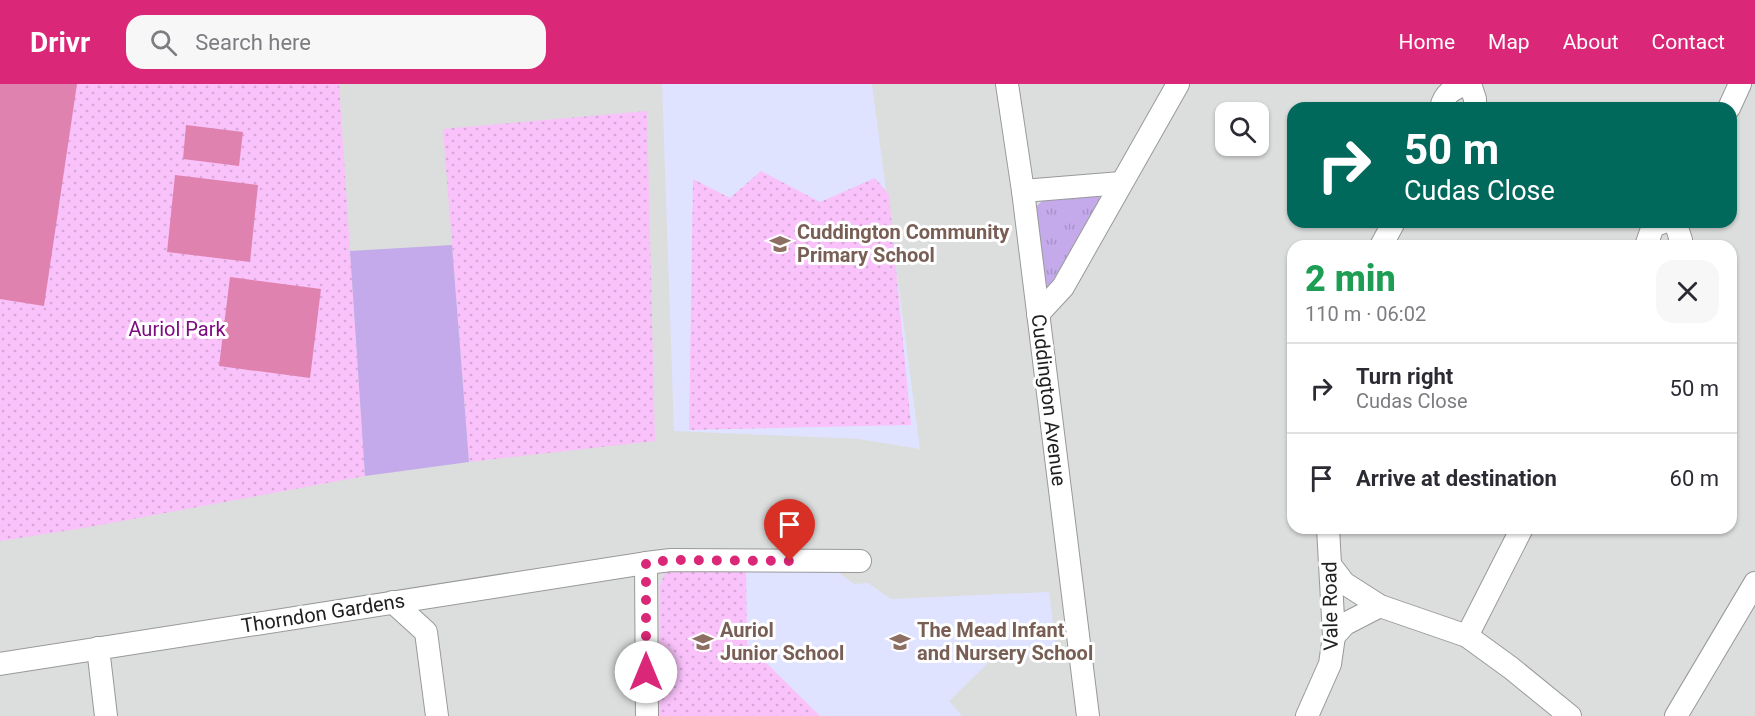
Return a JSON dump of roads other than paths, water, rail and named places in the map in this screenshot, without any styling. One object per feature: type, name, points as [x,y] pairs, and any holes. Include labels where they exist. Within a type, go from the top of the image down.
[{"type":"street","name":"Cuddington Avenue","points":[[1007,84],[1023,191],[1088,716]]},
{"type":"street","points":[[1038,314],[1063,286],[1178,84]]},
{"type":"street","points":[[1442,102],[1452,89],[1468,84],[1475,102]]},
{"type":"street","points":[[1732,102],[1740,84]]},
{"type":"street","points":[[1023,191],[1121,183]]},
{"type":"street","name":"Vale Road","points":[[1307,716],[1330,664],[1334,636],[1328,534]]},
{"type":"street","points":[[1467,636],[1519,534]]},
{"type":"street","name":"Thorndon Gardens","points":[[0,664],[646,563],[672,560],[861,561]]},
{"type":"street","points":[[646,563],[647,716]]},
{"type":"street","points":[[1331,566],[1344,583],[1380,606],[1467,636],[1570,716]]},
{"type":"street","points":[[1676,716],[1755,583]]},
{"type":"street","points":[[437,716],[426,632],[447,594]]},
{"type":"street","points":[[393,602],[426,632]]},
{"type":"street","points":[[1334,636],[1345,624],[1380,606]]},
{"type":"street","points":[[99,648],[106,716]]},
{"type":"place","name":"Cuddington Community Primary School","points":[[780,244]]},
{"type":"place","name":"Auriol Junior School","points":[[703,642]]},
{"type":"place","name":"The Mead Infant and Nursery School","points":[[900,642]]},
{"type":"park label","name":"Auriol Park","points":[[177,329]]}]
